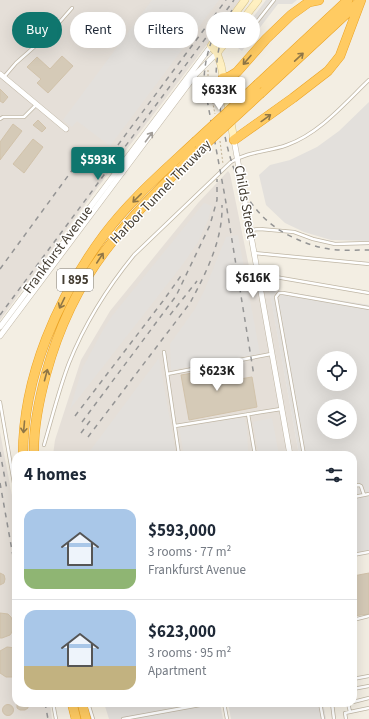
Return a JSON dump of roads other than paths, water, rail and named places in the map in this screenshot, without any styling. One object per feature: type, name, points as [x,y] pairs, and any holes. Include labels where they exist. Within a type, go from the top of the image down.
[{"type":"highway","points":[[223,78],[229,77],[237,72],[266,39],[291,15],[310,2],[319,0]]},
{"type":"highway","name":"Harbor Tunnel Thruway","points":[[35,451],[36,422],[40,394],[56,341],[74,300],[104,252],[125,225],[348,0]]},
{"type":"highway","points":[[234,140],[328,71],[340,56],[361,0]]},
{"type":"highway","name":"Harbor Tunnel Thruway","points":[[23,451],[24,421],[40,356],[50,328],[64,298],[90,256],[113,224],[166,169],[361,0]]},
{"type":"highway","points":[[73,707],[76,719]]},
{"type":"highway","points":[[83,707],[86,719]]},
{"type":"main road","name":"Frankfurst Avenue","points":[[236,12],[245,0]]},
{"type":"main road","name":"Frankfurst Avenue","points":[[217,53],[258,0]]},
{"type":"main road","name":"Childs Street","points":[[213,48],[217,53],[223,78],[234,140]]},
{"type":"street","name":"Frankfurst Avenue","points":[[0,327],[209,48]]},
{"type":"street","name":"Frankfurst Avenue","points":[[0,336],[196,74],[217,53]]},
{"type":"street","points":[[2,76],[66,129]]},
{"type":"street","name":"Childs Street","points":[[234,140],[289,451]]},
{"type":"lane","points":[[260,18],[274,0]]},
{"type":"lane","points":[[2,76],[50,32],[72,8]]},
{"type":"lane","points":[[44,445],[69,364],[87,324],[109,288],[130,260],[219,172],[237,158],[287,145],[307,135],[328,120],[369,80]]},
{"type":"lane","points":[[0,119],[3,117],[24,117],[36,104]]},
{"type":"lane","points":[[250,230],[260,229],[294,232],[313,239],[335,244],[369,243]]},
{"type":"lane","points":[[254,253],[369,264]]},
{"type":"lane","points":[[257,274],[369,293]]},
{"type":"lane","points":[[303,451],[276,296],[279,293],[283,293],[369,308]]},
{"type":"lane","points":[[164,352],[174,426],[179,451]]},
{"type":"lane","points":[[167,374],[272,354]]},
{"type":"lane","points":[[0,402],[12,472]]},
{"type":"lane","points":[[174,426],[281,409]]},
{"type":"lane","points":[[248,414],[254,451]]},
{"type":"lane","points":[[357,485],[361,486],[364,495]]},
{"type":"lane","points":[[357,496],[369,494]]},
{"type":"lane","points":[[357,554],[369,552]]},
{"type":"lane","points":[[357,619],[369,616]]},
{"type":"lane","points":[[357,678],[369,676]]},
{"type":"lane","points":[[357,688],[369,686]]},
{"type":"lane","points":[[357,701],[369,698]]},
{"type":"lane","points":[[54,707],[56,719]]},
{"type":"lane","points":[[89,707],[92,719]]},
{"type":"lane","points":[[123,719],[189,707]]},
{"type":"lane","points":[[225,707],[227,719]]},
{"type":"lane","points":[[321,707],[323,719]]},
{"type":"lane","points":[[332,707],[334,719]]},
{"type":"lane","points":[[349,707],[350,712]]},
{"type":"lane","points":[[346,719],[345,713],[369,708]]},
{"type":"railway","points":[[100,169],[226,0]]},
{"type":"railway","points":[[0,315],[234,0]]},
{"type":"railway","points":[[232,10],[225,26],[220,44],[216,79],[222,123],[227,145],[241,186],[253,205],[267,221],[286,234],[323,248],[339,250],[369,250]]},
{"type":"railway","points":[[209,48],[204,83],[225,197],[254,376]]},
{"type":"railway","points":[[0,269],[73,169]]},
{"type":"railway","points":[[82,422],[176,296],[210,225],[217,200],[217,179]]},
{"type":"railway","points":[[88,437],[190,303],[202,280],[217,243],[222,218],[222,205]]},
{"type":"railway","points":[[75,416],[183,273]]},
{"type":"railway","points":[[170,315],[197,281]]},
{"type":"railway","points":[[81,433],[93,417]]},
{"type":"railway","points":[[0,452],[7,490]]},
{"type":"railway","points":[[0,483],[12,550]]},
{"type":"railway","points":[[46,707],[48,719]]}]
